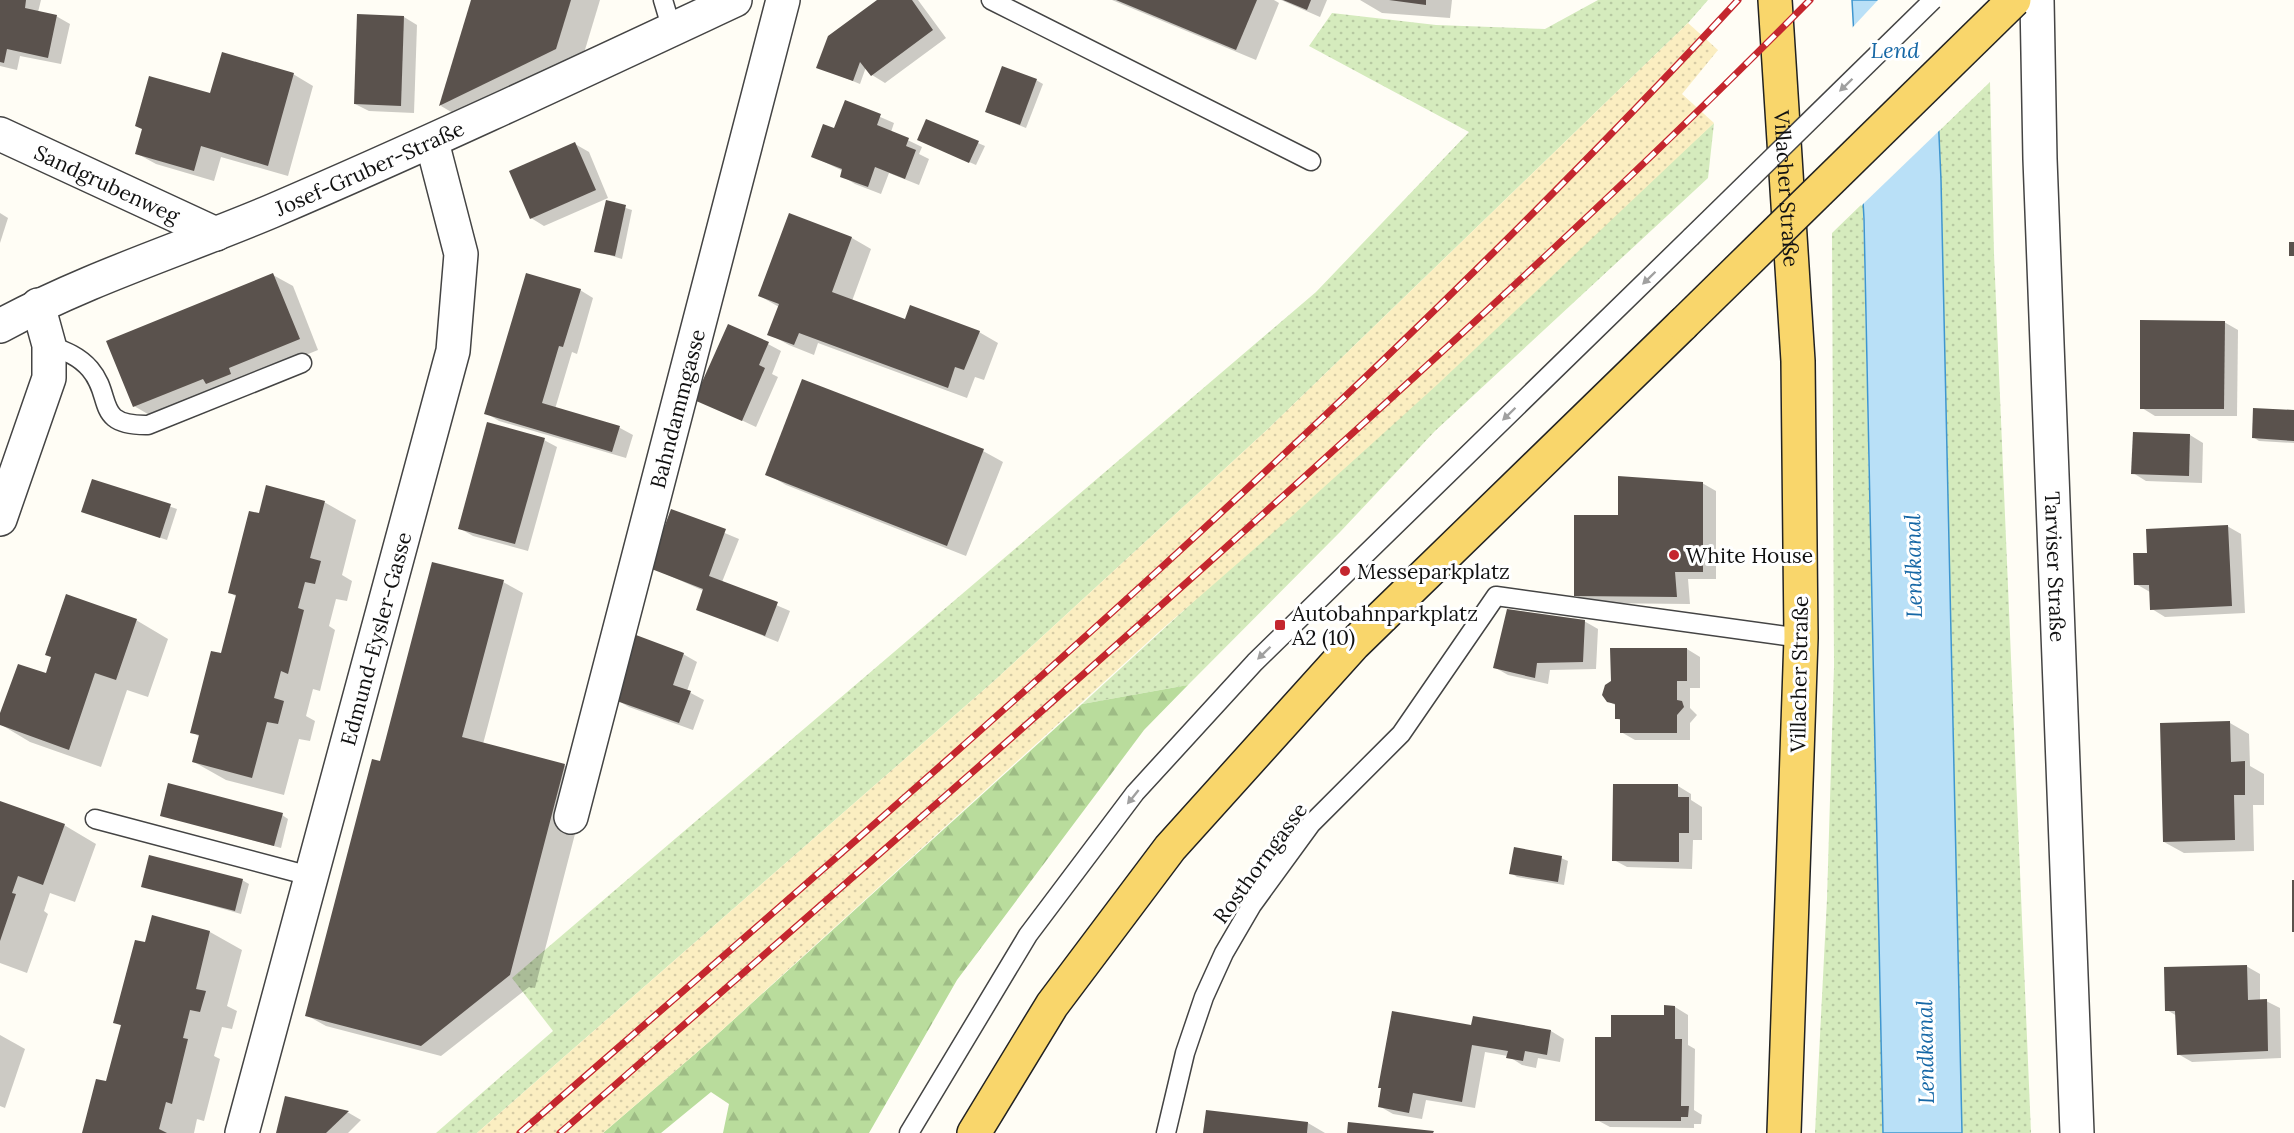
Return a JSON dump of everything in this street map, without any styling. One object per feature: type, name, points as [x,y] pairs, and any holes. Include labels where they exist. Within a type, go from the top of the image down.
[{"type":"main road","name":"Villacher Straße","points":[[1774,0],[1798,361],[1801,638],[1784,1133]]},
{"type":"main road","points":[[974,1133],[1052,1005],[1170,848],[1354,644],[2014,0]]},
{"type":"street","name":"Josef-Gruber-Straße","points":[[0,326],[38,305],[216,234],[432,142],[668,15],[735,0]]},
{"type":"street","name":"Bahndammgasse","points":[[571,817],[783,0]]},
{"type":"street","name":"Tarviser Straße","points":[[2037,0],[2040,159],[2078,1133]]},
{"type":"street","name":"Sandgrubenweg","points":[[0,134],[216,234]]},
{"type":"street","name":"Edmund-Eysler-Gasse","points":[[242,1133],[453,351],[461,254],[432,142]]},
{"type":"street","points":[[0,519],[49,378],[49,345],[38,305]]},
{"type":"lane","points":[[991,0],[1311,161]]},
{"type":"lane","points":[[909,1133],[1028,935],[1135,793],[1256,662],[1933,0]]},
{"type":"lane","points":[[49,345],[75,355],[91,370],[109,413],[129,425],[148,425],[302,363]]},
{"type":"lane","name":"Rosthorngasse","points":[[1166,1133],[1185,1053],[1204,997],[1224,952],[1252,905],[1311,824],[1401,734],[1496,596],[1801,638]]},
{"type":"lane","points":[[95,819],[310,876]]},
{"type":"green space","points":[[1598,0],[1708,0],[1688,23],[1268,429],[994,681],[477,1133],[436,1133],[553,1031],[512,978],[1316,292],[1469,132],[1309,46],[1332,13],[1436,25],[1545,29]]},
{"type":"green space","points":[[1990,82],[1994,254],[2031,1133],[1962,1133],[1938,132]]},
{"type":"green space","points":[[1714,123],[1708,178],[1435,431],[1341,531],[1188,685],[1082,704]]},
{"type":"green space","points":[[1863,203],[1883,1133],[1815,1133],[1827,899],[1834,667],[1832,233]]},
{"type":"green space","points":[[1188,685],[1144,730],[957,980],[869,1133],[723,1133],[729,1104],[711,1092],[661,1133],[603,1133],[710,1041],[1082,704]]},
{"type":"sand","points":[[1688,23],[1718,50],[1682,94],[1714,123],[1438,384],[1160,631],[710,1041],[603,1133],[477,1133],[994,681],[1268,429]]},
{"type":"water","name":"Lend","points":[[1852,0],[1933,0],[1941,180],[1962,1133],[1883,1133],[1864,219]]},
{"type":"pier","points":[[1878,0],[1936,0],[1941,129],[1861,206],[1851,29]]},
{"type":"building","points":[[0,0],[26,0],[25,8],[57,15],[48,58],[7,49],[4,63],[0,62]]},
{"type":"building","points":[[471,0],[571,0],[556,49],[439,106]]},
{"type":"building","points":[[877,0],[912,0],[933,30],[871,76],[860,62],[853,81],[816,68],[828,36]]},
{"type":"building","points":[[1116,0],[1257,0],[1236,50]]},
{"type":"building","points":[[1283,0],[1311,0],[1307,10]]},
{"type":"building","points":[[1389,0],[1426,0],[1426,5]]},
{"type":"building","points":[[357,14],[404,16],[401,106],[354,104]]},
{"type":"building","points":[[222,52],[294,73],[268,166],[201,146],[194,171],[135,154],[142,129],[135,126],[149,76],[210,93]]},
{"type":"building","points":[[1002,66],[1037,79],[1020,125],[985,112]]},
{"type":"building","points":[[845,100],[881,114],[877,125],[909,138],[906,146],[916,150],[905,179],[875,167],[868,187],[840,177],[842,169],[811,157],[823,124],[834,128]]},
{"type":"building","points":[[926,119],[979,141],[969,163],[917,140]]},
{"type":"building","points":[[575,142],[596,190],[530,219],[509,171]]},
{"type":"building","points":[[606,200],[626,205],[615,256],[594,252]]},
{"type":"building","points":[[789,213],[852,237],[832,292],[905,319],[910,305],[980,331],[964,370],[955,367],[948,388],[799,333],[794,345],[767,335],[779,304],[758,296]]},
{"type":"building","points":[[2289,242],[2294,242],[2294,256],[2289,256]]},
{"type":"building","points":[[273,273],[300,339],[229,368],[231,374],[206,384],[203,379],[133,407],[106,341]]},
{"type":"building","points":[[526,273],[581,289],[563,347],[559,346],[542,403],[620,426],[612,452],[484,414]]},
{"type":"building","points":[[2140,320],[2225,321],[2224,409],[2140,409]]},
{"type":"building","points":[[728,324],[769,342],[759,365],[765,368],[742,421],[694,400]]},
{"type":"building","points":[[802,379],[984,449],[947,546],[765,475]]},
{"type":"building","points":[[2253,408],[2294,410],[2294,441],[2252,438]]},
{"type":"building","points":[[487,422],[545,438],[515,544],[458,529]]},
{"type":"building","points":[[2133,432],[2190,434],[2189,476],[2131,474]]},
{"type":"building","points":[[1618,476],[1703,482],[1703,572],[1675,572],[1677,597],[1574,596],[1574,515],[1618,515]]},
{"type":"building","points":[[92,479],[171,504],[160,538],[81,512]]},
{"type":"building","points":[[266,485],[325,501],[310,558],[321,561],[315,584],[305,582],[298,608],[304,610],[288,674],[281,671],[274,698],[284,701],[278,724],[267,722],[252,778],[192,762],[199,735],[190,733],[211,651],[221,653],[236,595],[228,593],[249,511],[259,513]]},
{"type":"building","points":[[671,509],[726,529],[709,576],[778,602],[765,636],[696,610],[703,589],[649,568]]},
{"type":"building","points":[[2228,525],[2232,606],[2150,610],[2149,585],[2134,585],[2133,553],[2147,553],[2146,529]]},
{"type":"building","points":[[432,562],[504,580],[462,737],[565,764],[510,975],[421,1046],[305,1016],[372,759],[380,761]]},
{"type":"building","points":[[66,594],[137,619],[116,680],[95,673],[69,750],[0,725],[0,713],[18,664],[46,673],[51,657],[45,655]]},
{"type":"building","points":[[1507,609],[1585,620],[1583,662],[1537,663],[1535,678],[1493,668]]},
{"type":"building","points":[[636,635],[684,653],[673,685],[691,691],[679,723],[614,700]]},
{"type":"building","points":[[1610,648],[1687,648],[1687,681],[1677,681],[1677,700],[1682,701],[1684,707],[1677,715],[1677,733],[1620,733],[1620,719],[1615,719],[1615,704],[1607,702],[1602,695],[1605,685],[1611,681]]},
{"type":"building","points":[[2230,721],[2231,762],[2245,761],[2245,795],[2234,795],[2235,840],[2163,842],[2160,723]]},
{"type":"building","points":[[168,783],[283,813],[274,846],[160,816]]},
{"type":"building","points":[[1613,784],[1678,784],[1678,797],[1689,797],[1689,833],[1679,833],[1679,862],[1612,861]]},
{"type":"building","points":[[0,801],[65,824],[43,885],[18,876],[12,893],[16,894],[0,941]]},
{"type":"building","points":[[1514,847],[1562,856],[1558,882],[1509,874]]},
{"type":"building","points":[[149,855],[243,879],[235,911],[141,887]]},
{"type":"building","points":[[2292,880],[2294,880],[2294,932],[2292,932]]},
{"type":"building","points":[[152,915],[210,931],[196,989],[206,991],[200,1012],[190,1010],[183,1038],[188,1039],[172,1104],[166,1102],[159,1129],[167,1133],[82,1133],[96,1079],[106,1081],[121,1025],[113,1023],[135,940],[145,942]]},
{"type":"building","points":[[2247,965],[2248,1000],[2267,999],[2268,1051],[2177,1055],[2175,1011],[2165,1011],[2164,967]]},
{"type":"building","points":[[1664,1005],[1675,1006],[1675,1039],[1682,1039],[1681,1106],[1689,1106],[1688,1117],[1681,1117],[1681,1121],[1595,1121],[1595,1037],[1611,1037],[1611,1015],[1664,1015]]},
{"type":"building","points":[[1392,1011],[1471,1025],[1473,1016],[1551,1030],[1547,1055],[1525,1051],[1523,1061],[1506,1058],[1508,1051],[1472,1045],[1462,1102],[1413,1093],[1409,1113],[1378,1107],[1381,1088],[1378,1088]]},
{"type":"building","points":[[285,1096],[349,1111],[326,1133],[276,1133]]},
{"type":"building","points":[[1206,1110],[1308,1122],[1307,1133],[1203,1133]]},
{"type":"building","points":[[1348,1122],[1434,1131],[1433,1133],[1347,1133]]},
{"type":"railway","points":[[520,1133],[990,722],[1297,442],[1595,151],[1738,0]]},
{"type":"railway","points":[[560,1133],[1019,731],[1358,428],[1619,187],[1810,0]]},
{"type":"place","name":"White House","points":[[1674,555]]},
{"type":"place","name":"Messeparkplatz","points":[[1345,571]]},
{"type":"place","name":"Autobahnparkplatz A2 (10)","points":[[1280,625]]},
{"type":"water label","name":"Lendkanal","points":[[1913,566]]},
{"type":"water label","name":"Lendkanal","points":[[1925,1052]]}]
